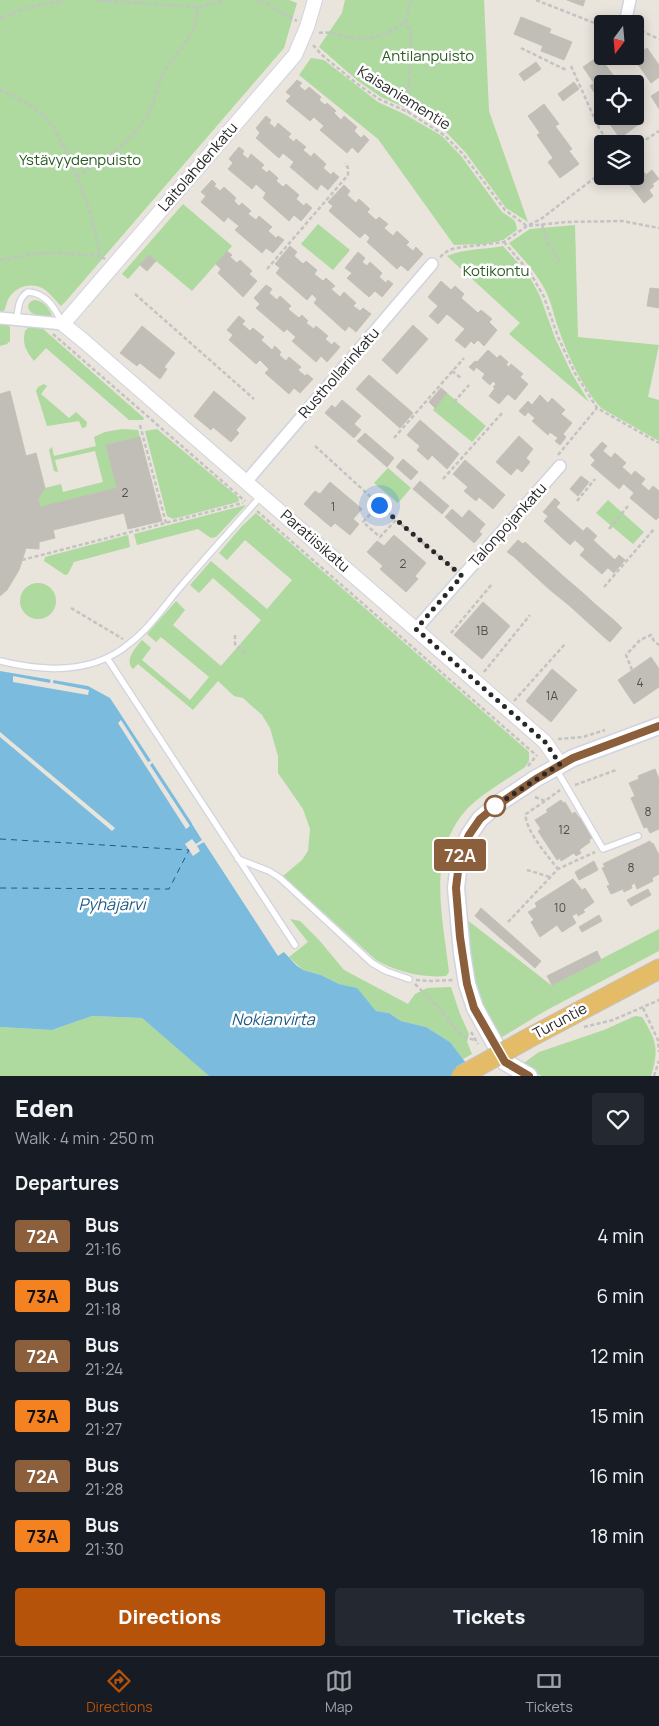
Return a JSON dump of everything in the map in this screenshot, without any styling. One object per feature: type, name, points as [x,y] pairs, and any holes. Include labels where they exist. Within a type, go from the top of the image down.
[{"type":"highway","name":"Turuntie","points":[[461,1076],[659,969]]},
{"type":"main road","points":[[529,1076],[505,1062],[474,1008],[467,984],[456,888],[457,868],[465,842],[480,819],[507,798],[557,766],[603,745],[659,726]]},
{"type":"street","name":"Laitolahdenkatu","points":[[63,324],[295,55],[315,0]]},
{"type":"street","points":[[630,0],[630,15]]},
{"type":"street","name":"Rusthollarinkatu","points":[[246,482],[432,264]]},
{"type":"street","points":[[0,318],[63,324]]},
{"type":"street","name":"Paratiisikatu","points":[[63,324],[262,495],[548,746],[557,766]]},
{"type":"street","name":"Talonpojankatu","points":[[416,629],[558,461]]},
{"type":"lane","points":[[18,320],[18,309],[23,294],[34,292],[40,294],[52,305],[63,324]]},
{"type":"lane","points":[[0,661],[60,669],[96,663],[107,658],[141,634],[249,504],[262,495]]},
{"type":"lane","points":[[107,658],[295,945]]},
{"type":"lane","points":[[557,766],[603,849],[638,836]]},
{"type":"lane","points":[[238,859],[268,870],[280,878],[372,963],[386,972],[409,979]]},
{"type":"path","points":[[0,18],[30,7],[67,0]]},
{"type":"path","points":[[95,0],[134,1],[198,7],[225,0]]},
{"type":"path","points":[[254,0],[263,2],[306,27],[361,39],[378,36],[395,29],[405,20],[411,0]]},
{"type":"path","points":[[536,0],[594,23]]},
{"type":"path","points":[[77,177],[108,156],[142,124],[152,108],[166,69],[192,32],[197,19],[198,7]]},
{"type":"path","points":[[405,20],[410,33],[408,112]]},
{"type":"path","name":"Kaisaniementie","points":[[306,27],[313,45],[322,55],[356,83],[379,99],[408,112],[444,135],[463,154],[505,210],[528,226]]},
{"type":"path","points":[[644,32],[659,39]]},
{"type":"path","points":[[521,48],[566,70]]},
{"type":"path","points":[[571,66],[604,135]]},
{"type":"path","points":[[0,90],[14,95],[51,123],[88,202],[96,231],[100,256]]},
{"type":"path","points":[[644,141],[659,131]]},
{"type":"path","points":[[267,270],[348,175],[348,168],[345,163]]},
{"type":"path","points":[[432,264],[449,250],[504,242],[541,219],[594,178]]},
{"type":"path","points":[[528,226],[622,222],[659,228]]},
{"type":"path","points":[[542,224],[547,242],[560,261]]},
{"type":"path","points":[[504,242],[531,274],[544,297],[558,337],[575,373],[597,408],[659,443]]},
{"type":"path","points":[[0,260],[40,253],[100,256],[106,260]]},
{"type":"path","points":[[134,294],[254,398]]},
{"type":"path","points":[[38,322],[536,755],[554,741],[562,738],[583,737],[608,728]]},
{"type":"path","points":[[394,438],[464,358]]},
{"type":"path","points":[[452,371],[461,378]]},
{"type":"path","points":[[454,402],[469,384]]},
{"type":"path","points":[[558,461],[597,408]]},
{"type":"path","points":[[443,479],[503,412]]},
{"type":"path","points":[[140,425],[166,523]]},
{"type":"path","points":[[314,446],[462,576]]},
{"type":"path","points":[[577,501],[595,479]]},
{"type":"path","points":[[22,560],[249,504]]},
{"type":"path","points":[[379,505],[363,522],[380,537],[396,520]]},
{"type":"path","points":[[609,528],[628,506]]},
{"type":"path","points":[[604,587],[655,528]]},
{"type":"path","points":[[451,633],[492,584]]},
{"type":"path","points":[[71,608],[130,643]]},
{"type":"path","points":[[482,674],[530,615]]},
{"type":"path","points":[[235,635],[235,644],[247,655]]},
{"type":"path","points":[[632,670],[626,655],[640,640],[651,635],[659,645]]},
{"type":"path","points":[[513,702],[565,644]]},
{"type":"path","points":[[545,801],[526,814],[526,822],[544,852],[558,869]]},
{"type":"path","points":[[508,922],[558,869],[603,849]]},
{"type":"path","points":[[527,870],[550,877]]},
{"type":"path","points":[[409,979],[443,982],[454,980]]},
{"type":"path","points":[[409,979],[439,1008],[454,1028],[466,1039],[475,1040]]},
{"type":"path","points":[[580,1028],[613,1020],[659,1000]]},
{"type":"path","points":[[643,1008],[659,1040],[659,1052]]},
{"type":"path","points":[[654,1076],[659,1061]]},
{"type":"green space","name":"Ystävyydenpuisto","points":[[0,0],[289,0],[297,3],[284,48],[66,301],[61,306],[44,289],[25,286],[12,294],[0,315]]},
{"type":"green space","name":"Antilanpuisto","points":[[345,0],[484,0],[489,111],[528,222],[506,208],[466,153],[446,132],[410,110],[381,97],[358,81],[319,47],[342,13]]},
{"type":"green space","points":[[311,58],[324,60],[378,102],[406,115],[442,136],[461,156],[502,212],[514,220],[517,230],[503,240],[486,244],[454,245],[378,139],[299,75]]},
{"type":"green space","points":[[183,204],[232,246],[192,291],[149,255],[128,279],[122,274]]},
{"type":"green space","points":[[318,224],[350,250],[333,270],[301,244]]},
{"type":"green space","points":[[575,225],[578,337],[659,345],[648,397],[659,400],[659,441],[601,408],[594,400],[582,382],[568,352],[544,288],[531,268],[509,243],[530,229]]},
{"type":"green space","name":"Kotikontu","points":[[503,246],[528,274],[540,296],[555,338],[572,374],[589,402],[509,334],[520,323],[447,256],[468,250]]},
{"type":"green space","points":[[34,300],[45,305],[52,315],[50,317],[41,317],[33,314],[29,310],[28,305]]},
{"type":"green space","points":[[0,324],[7,324],[10,327],[10,341],[0,346]]},
{"type":"green space","points":[[29,327],[42,328],[144,418],[143,420],[129,420],[46,348],[34,361],[24,344],[25,331]]},
{"type":"green space","points":[[44,384],[47,386],[41,394],[69,418],[76,412],[87,422],[86,427],[82,428],[79,421],[47,426],[36,391],[38,387]]},
{"type":"green space","points":[[447,393],[486,426],[472,442],[433,410]]},
{"type":"green space","points":[[122,429],[138,430],[140,437],[107,446],[117,488],[40,507],[38,499],[45,488],[61,484],[63,492],[103,482],[95,451],[55,460],[58,472],[54,471],[49,450],[52,447],[54,456],[96,446],[94,437],[105,432]]},
{"type":"green space","points":[[157,429],[238,497],[238,502],[173,519],[167,516],[145,431]]},
{"type":"green space","points":[[388,468],[411,488],[398,503],[374,483]]},
{"type":"green space","points":[[608,500],[644,532],[633,544],[596,513]]},
{"type":"green space","points":[[246,505],[216,537],[211,538],[198,529],[137,545],[134,534]]},
{"type":"green space","points":[[256,513],[529,752],[529,761],[525,767],[488,791],[469,807],[455,825],[446,844],[440,886],[449,972],[446,976],[410,973],[376,960],[283,876],[302,860],[308,851],[310,829],[303,809],[278,773],[278,756],[270,728],[262,715],[243,698],[234,696],[218,681],[193,710],[138,664],[133,669],[131,666],[130,658],[142,640],[151,648],[142,660],[190,700],[209,677],[161,637],[156,642],[147,634],[176,601],[185,610],[173,625],[221,666],[261,620],[213,578],[199,593],[190,585],[211,561],[267,609],[292,580],[245,540],[227,560],[219,553]]},
{"type":"green space","points":[[128,535],[130,547],[74,562],[68,574],[65,575],[44,561],[45,557]]},
{"type":"green space","points":[[38,583],[51,588],[56,601],[51,614],[38,619],[25,614],[20,601],[25,588]]},
{"type":"green space","points":[[290,919],[300,921],[344,970],[408,1004],[415,994],[427,988],[451,987],[469,1034],[467,1042],[472,1054],[463,1059],[450,1042],[426,1027],[401,1021],[389,1013],[376,1011],[356,988],[339,984],[321,975],[303,970],[289,957],[308,942]]},
{"type":"green space","points":[[466,919],[551,985],[659,929],[659,951],[545,1011],[499,1039],[486,1015],[476,989],[470,963]]},
{"type":"green space","points":[[92,1016],[142,1018],[209,1076],[0,1076],[0,1027],[52,1030]]},
{"type":"green space","points":[[635,1016],[642,1017],[654,1039],[656,1052],[651,1076],[542,1076],[521,1065],[539,1052],[604,1030]]},
{"type":"water","name":"Pyhäjärvi","points":[[0,671],[88,686],[110,698],[278,955],[284,952],[303,970],[321,975],[339,984],[357,988],[376,1011],[389,1013],[401,1021],[426,1027],[450,1042],[476,1076],[209,1076],[142,1018],[92,1016],[52,1030],[0,1027]]},
{"type":"pier","points":[[13,676],[50,683],[51,677],[54,677],[53,683],[89,690],[88,695],[13,682]]},
{"type":"pier","points":[[121,720],[148,762],[154,759],[155,761],[150,765],[190,826],[186,829],[118,723]]},
{"type":"pier","points":[[0,732],[115,828],[112,831],[0,737]]},
{"type":"pier","points":[[194,823],[278,952],[283,949],[286,950],[278,956],[204,842],[197,846],[200,851],[193,856],[185,844],[192,839],[196,844],[202,840],[192,824]]},
{"type":"building","points":[[567,0],[585,0],[583,6]]},
{"type":"building","points":[[521,17],[551,29],[549,33],[572,42],[564,60],[541,51],[543,46],[514,34]]},
{"type":"building","points":[[647,48],[659,65],[659,77],[651,83],[639,65],[644,65],[644,50]]},
{"type":"building","points":[[594,59],[594,65],[606,65],[613,75],[594,75],[594,83],[583,67]]},
{"type":"building","points":[[536,62],[541,69],[524,81],[519,74]]},
{"type":"building","points":[[297,80],[302,83],[299,86],[305,91],[309,87],[321,97],[319,100],[325,105],[327,103],[336,111],[334,113],[341,120],[344,116],[357,127],[354,131],[361,138],[364,135],[369,140],[358,153],[352,147],[347,153],[320,130],[324,126],[314,117],[310,121],[286,101],[291,96],[286,92]]},
{"type":"building","points":[[574,82],[579,89],[563,101],[558,94]]},
{"type":"building","points":[[594,83],[594,92],[590,86]]},
{"type":"building","points":[[659,91],[659,109],[651,96]]},
{"type":"building","points":[[544,104],[559,124],[555,126],[572,149],[569,151],[579,164],[560,178],[548,162],[553,158],[537,135],[540,133],[528,116]]},
{"type":"building","points":[[266,116],[271,120],[269,123],[275,128],[278,123],[291,134],[288,137],[294,142],[296,139],[306,147],[303,150],[311,157],[314,153],[326,164],[323,168],[331,175],[333,172],[339,177],[328,190],[321,184],[317,190],[290,167],[294,162],[283,153],[279,158],[256,138],[260,133],[256,128]]},
{"type":"building","points":[[611,125],[638,125],[624,135],[618,135]]},
{"type":"building","points":[[239,147],[244,151],[242,154],[248,159],[251,154],[264,165],[261,168],[267,173],[269,170],[278,178],[276,181],[283,187],[286,184],[299,195],[296,199],[304,206],[306,203],[312,208],[301,221],[294,215],[289,221],[263,198],[266,193],[256,184],[252,189],[228,169],[233,163],[229,159]]},
{"type":"building","points":[[652,170],[659,179],[652,184],[654,186],[649,190],[653,196],[644,203],[630,185],[644,185],[644,172],[646,175]]},
{"type":"building","points":[[212,180],[216,184],[214,186],[220,191],[224,187],[236,198],[234,201],[239,206],[242,203],[251,211],[248,214],[256,220],[259,216],[272,227],[268,231],[276,238],[278,236],[284,240],[273,253],[266,248],[262,253],[235,230],[239,226],[228,217],[224,222],[201,202],[206,196],[201,192]]},
{"type":"building","points":[[344,185],[350,191],[347,195],[356,203],[359,199],[370,209],[367,212],[376,220],[379,217],[388,224],[384,228],[393,236],[397,231],[409,242],[406,245],[413,251],[416,247],[423,254],[408,271],[401,265],[397,269],[367,242],[370,238],[365,233],[360,238],[329,211],[333,206],[328,202]]},
{"type":"building","points":[[290,246],[297,252],[294,256],[303,264],[306,261],[317,270],[314,274],[323,281],[326,278],[335,286],[331,289],[340,297],[344,292],[356,303],[353,306],[360,311],[363,308],[371,314],[356,332],[349,326],[345,331],[314,303],[317,299],[312,294],[307,300],[276,273],[280,268],[275,264]]},
{"type":"building","points":[[227,251],[232,255],[230,257],[237,263],[240,260],[252,271],[249,274],[257,281],[243,297],[218,273],[221,269],[216,264]]},
{"type":"building","points":[[358,252],[365,258],[362,262],[367,266],[370,262],[382,273],[379,277],[386,283],[388,280],[393,284],[382,297],[375,291],[369,297],[347,278],[352,273],[345,268]]},
{"type":"building","points":[[149,255],[156,261],[147,271],[140,265]]},
{"type":"building","points":[[441,281],[451,290],[455,286],[464,294],[461,298],[478,313],[481,310],[492,319],[489,322],[497,330],[484,346],[478,340],[474,344],[471,341],[465,348],[455,340],[465,329],[447,314],[438,324],[429,316],[438,306],[428,297]]},
{"type":"building","points":[[266,285],[272,289],[269,293],[277,300],[280,296],[291,306],[288,309],[299,318],[302,315],[308,321],[306,323],[314,329],[316,326],[328,336],[325,339],[332,345],[334,342],[340,347],[327,362],[321,356],[316,362],[292,341],[296,337],[287,329],[284,332],[256,308],[260,304],[254,298]]},
{"type":"building","points":[[650,288],[659,289],[659,308],[647,306]]},
{"type":"building","points":[[239,316],[245,321],[242,324],[250,331],[253,328],[264,337],[261,340],[272,350],[275,346],[281,352],[279,355],[286,361],[289,357],[301,367],[298,370],[305,376],[307,374],[313,379],[300,393],[294,388],[289,394],[265,373],[269,369],[260,360],[256,364],[229,340],[233,335],[227,330]]},
{"type":"building","points":[[413,325],[428,339],[397,374],[382,360]]},
{"type":"building","points":[[142,326],[175,353],[164,367],[167,369],[160,379],[140,363],[137,366],[120,353]]},
{"type":"building","points":[[488,350],[497,358],[500,355],[508,362],[506,365],[509,367],[511,364],[523,374],[520,377],[528,384],[515,400],[508,394],[499,404],[489,396],[496,384],[493,381],[490,385],[482,378],[485,374],[476,367],[474,371],[469,367],[475,361],[477,362]]},
{"type":"building","points":[[369,375],[413,413],[400,428],[356,389]]},
{"type":"building","points":[[441,388],[447,393],[435,408],[429,402]]},
{"type":"building","points":[[10,391],[26,456],[36,453],[45,488],[38,499],[40,507],[117,488],[106,445],[140,437],[162,521],[128,529],[124,513],[53,530],[55,538],[39,542],[39,549],[26,548],[19,570],[7,590],[0,596],[0,394]]},
{"type":"building","points":[[214,391],[246,418],[236,430],[239,433],[231,442],[213,427],[211,430],[194,416]]},
{"type":"building","points":[[540,395],[548,403],[552,398],[565,410],[561,414],[572,423],[563,434],[566,437],[560,445],[555,441],[558,438],[550,432],[548,435],[532,421],[535,418],[528,412],[525,416],[519,411],[528,401],[532,405]]},
{"type":"building","points":[[342,400],[361,416],[354,424],[361,430],[354,438],[325,413],[332,405],[335,408]]},
{"type":"building","points":[[420,420],[459,454],[447,469],[432,455],[428,460],[417,450],[420,446],[407,435]]},
{"type":"building","points":[[365,433],[394,458],[387,467],[357,441]]},
{"type":"building","points":[[519,436],[533,449],[526,458],[530,462],[522,472],[517,468],[511,475],[496,462]]},
{"type":"building","points":[[602,442],[607,446],[595,460],[590,455]]},
{"type":"building","points":[[603,451],[611,458],[615,453],[626,463],[622,467],[631,475],[619,489],[591,465]]},
{"type":"building","points":[[403,459],[418,472],[411,480],[396,467]]},
{"type":"building","points":[[465,460],[505,495],[493,509],[479,497],[476,501],[464,491],[468,487],[453,474]]},
{"type":"building","points":[[635,471],[645,479],[634,493],[624,484]]},
{"type":"building","points":[[581,476],[589,482],[578,496],[570,489]]},
{"type":"building","points":[[420,481],[449,506],[442,514],[413,489]]},
{"type":"building","points":[[330,482],[362,509],[353,519],[359,524],[350,535],[335,523],[331,527],[304,504],[315,491],[320,494]]},
{"type":"building","points":[[641,484],[649,491],[653,486],[659,491],[659,517],[656,520],[630,498]]},
{"type":"building","points":[[555,498],[560,503],[548,516],[543,512]]},
{"type":"building","points":[[556,507],[583,531],[570,545],[544,521]]},
{"type":"building","points":[[452,509],[462,518],[469,510],[485,524],[479,532],[482,534],[474,543],[445,517]]},
{"type":"building","points":[[587,527],[597,536],[585,549],[575,540]]},
{"type":"building","points":[[394,535],[426,563],[415,576],[418,579],[406,592],[380,569],[383,566],[367,552],[377,541],[384,546]]},
{"type":"building","points":[[518,540],[523,544],[513,556],[507,552]]},
{"type":"building","points":[[593,540],[615,560],[602,574],[580,555]]},
{"type":"building","points":[[525,542],[551,565],[538,579],[513,556]]},
{"type":"building","points":[[619,555],[625,560],[614,573],[608,568]]},
{"type":"building","points":[[551,565],[562,575],[549,589],[538,579]]},
{"type":"building","points":[[562,575],[583,593],[571,607],[549,589]]},
{"type":"building","points":[[583,593],[595,604],[583,618],[571,607]]},
{"type":"building","points":[[483,602],[510,626],[482,659],[454,635]]},
{"type":"building","points":[[595,604],[616,622],[604,637],[583,618]]},
{"type":"building","points":[[616,622],[622,628],[610,642],[604,637]]},
{"type":"building","points":[[651,657],[659,669],[659,687],[634,704],[618,680]]},
{"type":"building","points":[[552,669],[577,690],[551,722],[526,701]]},
{"type":"building","points":[[655,769],[659,779],[659,829],[650,833],[647,827],[644,828],[631,798],[635,796],[629,783],[639,779],[638,776]]},
{"type":"building","points":[[561,800],[563,803],[565,802],[572,814],[575,812],[579,818],[581,817],[593,837],[589,840],[590,842],[579,850],[581,853],[576,856],[574,853],[561,861],[560,858],[557,860],[538,831],[541,829],[535,820],[548,812],[546,810]]},
{"type":"building","points":[[650,841],[659,855],[659,874],[652,878],[653,881],[637,889],[635,883],[631,885],[632,888],[624,892],[623,889],[611,894],[607,886],[610,885],[602,868],[605,867],[603,864]]},
{"type":"building","points":[[594,861],[598,870],[579,880],[575,872]]},
{"type":"building","points":[[573,879],[582,890],[585,888],[594,902],[583,910],[585,912],[578,916],[577,913],[572,916],[576,923],[562,932],[557,925],[540,937],[531,922],[534,920],[528,912],[537,907],[535,903]]},
{"type":"building","points":[[648,889],[651,895],[631,906],[627,900]]},
{"type":"building","points":[[481,908],[541,961],[535,968],[475,916]]},
{"type":"building","points":[[599,915],[602,921],[582,932],[579,927]]},
{"type":"building","points":[[597,951],[601,960],[552,985],[547,976]]},
{"type":"ferry route","points":[[0,839],[189,850],[169,889],[0,888]]},
{"type":"bus line","name":"72A","points":[[529,1076],[505,1062],[474,1008],[467,984],[460,937],[456,888],[460,855],[465,842],[480,819],[487,812],[536,779],[560,764],[603,745],[659,726]]},
{"type":"route","points":[[379,505],[462,576],[416,629],[545,742],[560,764],[495,806]]},
{"type":"water label","name":"Nokianvirta","points":[[273,1019]]}]
